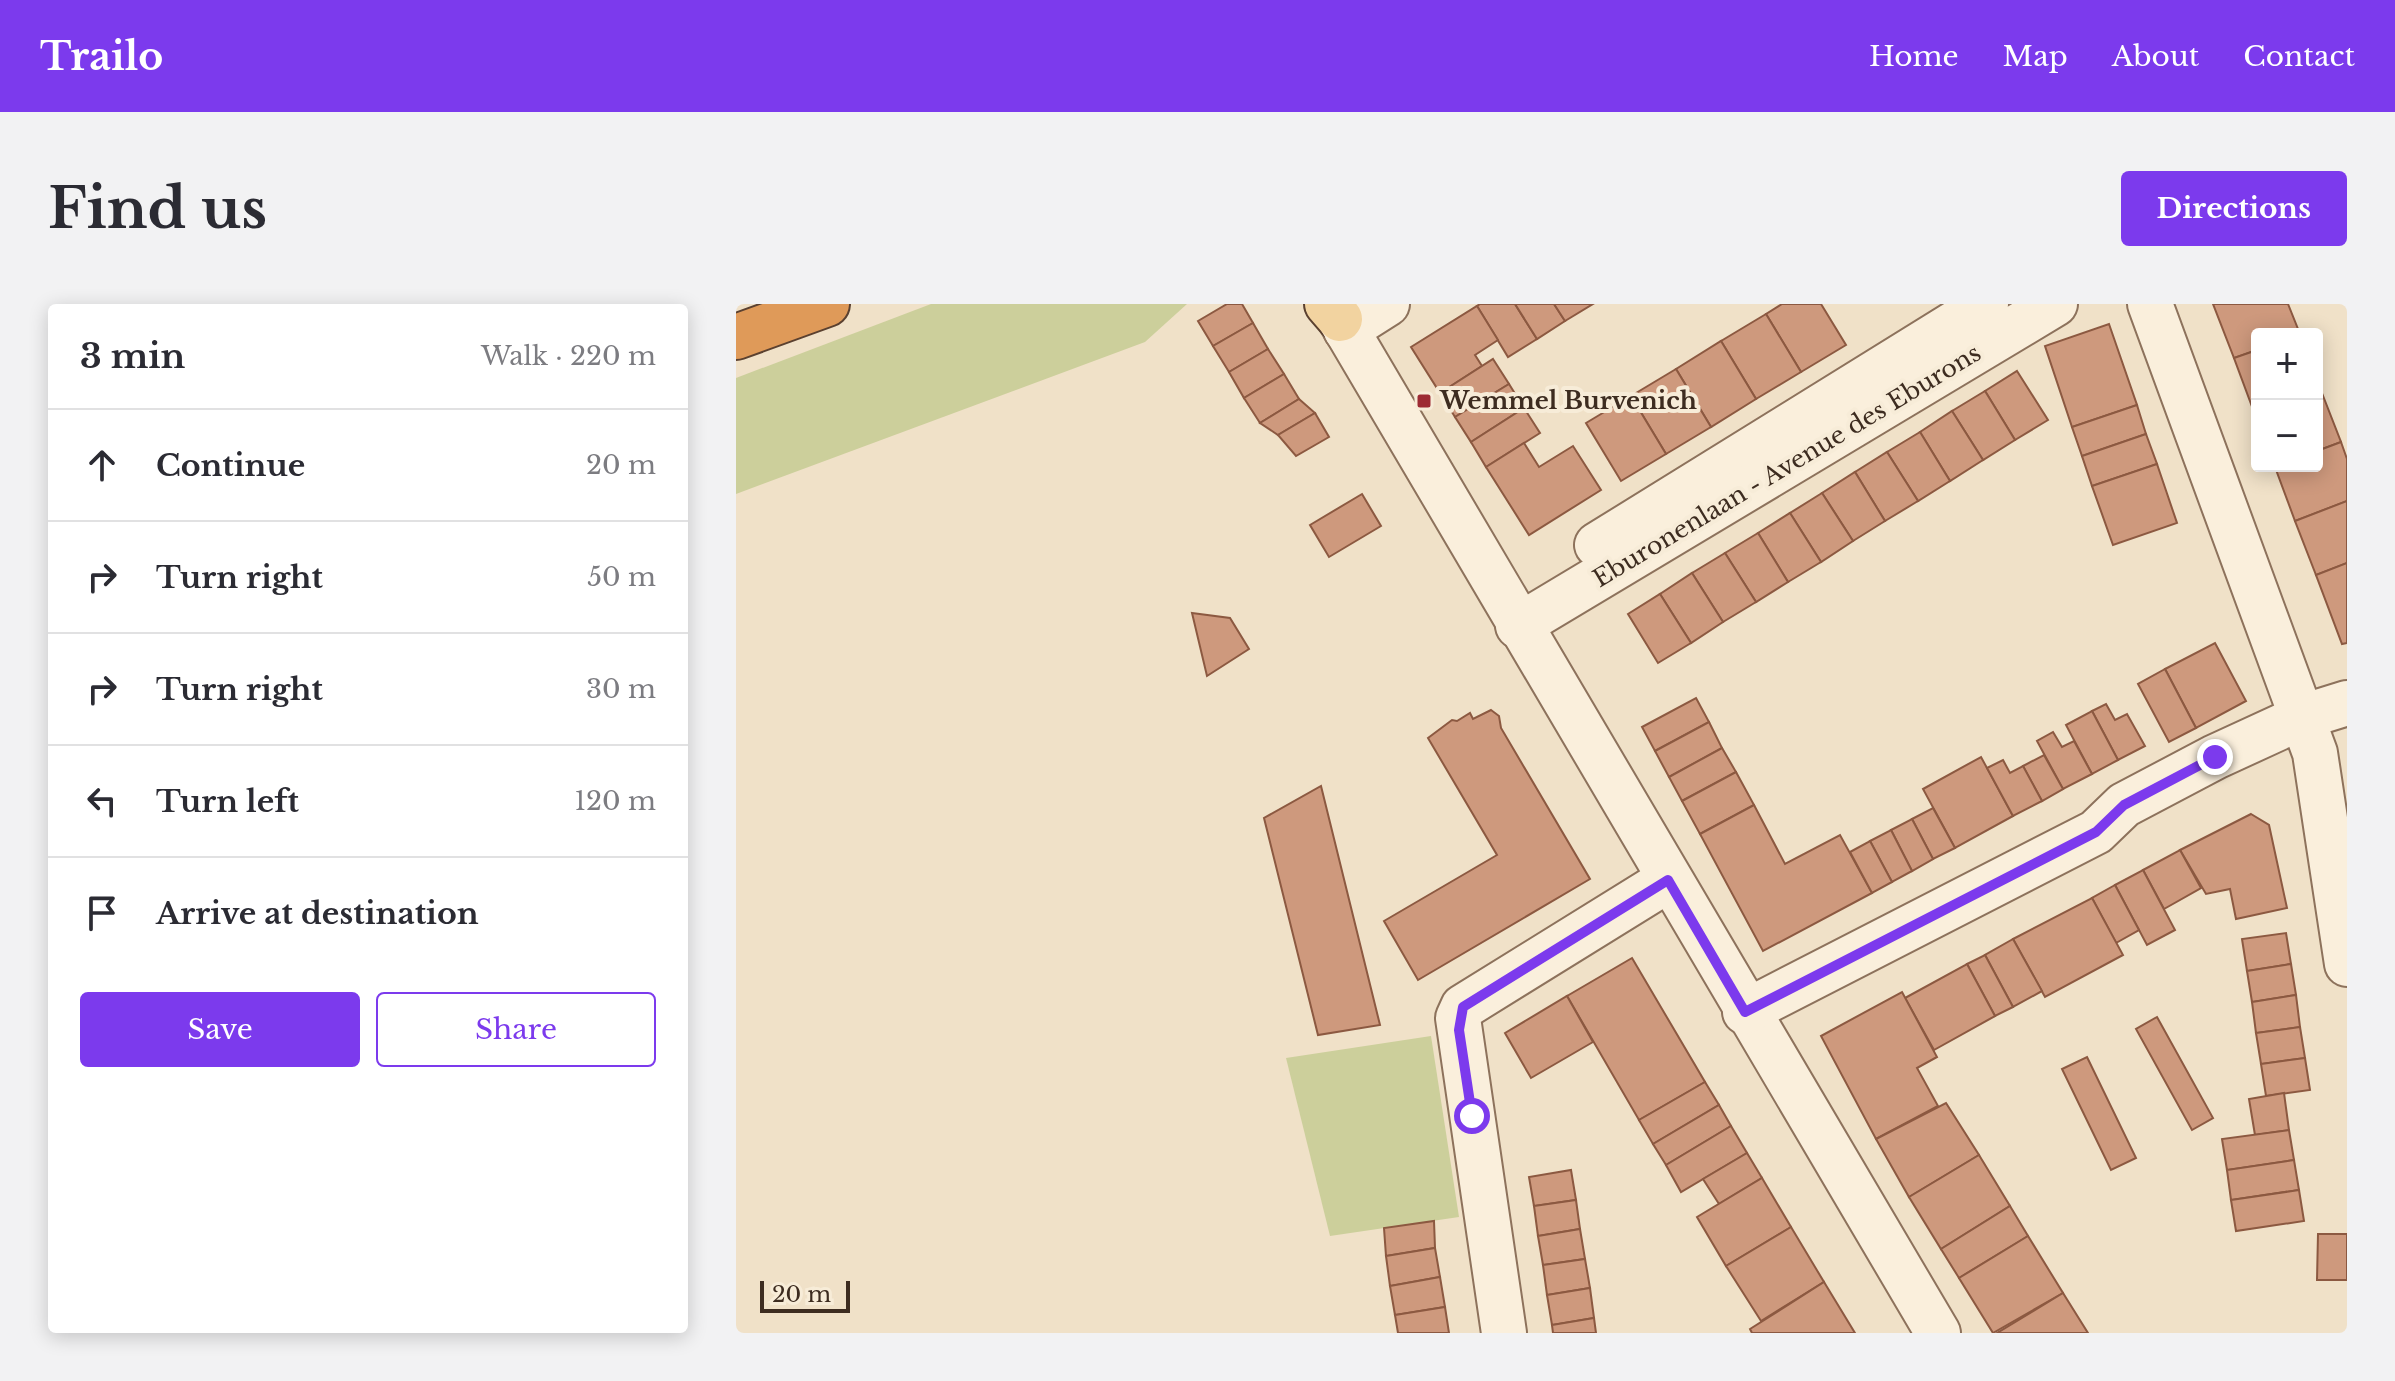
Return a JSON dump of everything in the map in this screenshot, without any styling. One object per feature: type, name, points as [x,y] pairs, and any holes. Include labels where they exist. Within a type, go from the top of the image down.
[{"type":"highway","points":[[736,337],[827,304]]},
{"type":"street","points":[[1387,304],[1337,314],[1745,1012],[1938,1333]]},
{"type":"street","name":"Eburonenlaan - Avenue des Eburons","points":[[1511,614],[1986,304]]},
{"type":"street","name":"Eburonenlaan - Avenue des Eburons","points":[[1511,614],[2055,304]]},
{"type":"street","points":[[2150,304],[2315,753],[2347,964]]},
{"type":"street","points":[[1745,1012],[2096,832],[2124,805],[2302,717],[2347,703]]},
{"type":"street","points":[[1504,1333],[1458,1018],[1463,1007],[1668,880]]},
{"type":"green space","points":[[931,304],[1187,304],[1145,342],[736,494],[736,378]]},
{"type":"green space","points":[[1431,1036],[1459,1217],[1330,1236],[1286,1058]]},
{"type":"building","points":[[1227,304],[1242,304],[1253,323],[1213,346],[1198,321]]},
{"type":"building","points":[[1515,304],[1537,339],[1508,357],[1477,306]]},
{"type":"building","points":[[1515,304],[1554,304],[1565,321],[1537,339]]},
{"type":"building","points":[[1554,304],[1593,304],[1565,321]]},
{"type":"building","points":[[1782,304],[1821,304],[1846,345],[1801,372],[1766,314]]},
{"type":"building","points":[[2213,304],[2288,304],[2298,328],[2251,328],[2251,352],[2234,358]]},
{"type":"building","points":[[1477,306],[1498,340],[1475,355],[1482,366],[1440,393],[1411,347]]},
{"type":"building","points":[[1766,314],[1801,372],[1756,399],[1721,341]]},
{"type":"building","points":[[1253,323],[1268,349],[1229,372],[1213,346]]},
{"type":"building","points":[[2109,324],[2137,405],[2072,427],[2045,346]]},
{"type":"building","points":[[1721,341],[1756,399],[1711,427],[1676,369]]},
{"type":"building","points":[[1268,349],[1284,374],[1244,398],[1229,372]]},
{"type":"building","points":[[2251,352],[2251,404],[2234,358]]},
{"type":"building","points":[[1493,359],[1509,384],[1455,417],[1440,393]]},
{"type":"building","points":[[1676,369],[1711,427],[1666,454],[1631,396]]},
{"type":"building","points":[[2017,371],[2048,420],[2015,440],[1985,391]]},
{"type":"building","points":[[1284,374],[1299,399],[1260,423],[1244,398]]},
{"type":"building","points":[[1509,384],[1524,408],[1471,442],[1455,417]]},
{"type":"building","points":[[1985,391],[2015,440],[1983,460],[1952,411]]},
{"type":"building","points":[[1631,396],[1666,454],[1621,481],[1586,423]]},
{"type":"building","points":[[2323,396],[2341,442],[2323,449]]},
{"type":"building","points":[[1299,399],[1315,413],[1278,435],[1260,423]]},
{"type":"building","points":[[2137,405],[2146,434],[2082,456],[2072,427]]},
{"type":"building","points":[[1524,408],[1540,433],[1486,467],[1471,442]]},
{"type":"building","points":[[1952,411],[1983,460],[1950,481],[1920,432]]},
{"type":"building","points":[[1315,413],[1329,437],[1296,456],[1278,435]]},
{"type":"building","points":[[1920,432],[1950,481],[1918,501],[1887,452]]},
{"type":"building","points":[[2146,434],[2157,464],[2092,486],[2082,456]]},
{"type":"building","points":[[2341,442],[2347,459],[2347,501],[2295,521],[2277,472],[2323,472],[2323,449]]},
{"type":"building","points":[[1524,443],[1539,467],[1573,446],[1601,490],[1529,535],[1486,467]]},
{"type":"building","points":[[1887,452],[1918,501],[1885,521],[1855,472]]},
{"type":"building","points":[[2157,464],[2177,523],[2113,545],[2092,486]]},
{"type":"building","points":[[1855,472],[1885,521],[1853,541],[1822,493]]},
{"type":"building","points":[[1822,493],[1853,541],[1821,562],[1790,513]]},
{"type":"building","points":[[1362,494],[1381,526],[1329,557],[1310,525]]},
{"type":"building","points":[[2347,501],[2347,563],[2316,575],[2295,521]]},
{"type":"building","points":[[1790,513],[1821,562],[1788,582],[1758,533]]},
{"type":"building","points":[[1758,533],[1788,582],[1756,602],[1725,553]]},
{"type":"building","points":[[1725,553],[1756,602],[1723,622],[1692,573]]},
{"type":"building","points":[[2347,563],[2347,643],[2342,644],[2316,575]]},
{"type":"building","points":[[1692,573],[1723,622],[1691,643],[1660,594]]},
{"type":"building","points":[[1660,594],[1691,643],[1658,663],[1628,614]]},
{"type":"building","points":[[1192,613],[1230,618],[1249,649],[1207,676]]},
{"type":"building","points":[[2215,643],[2246,701],[2196,728],[2165,669]]},
{"type":"building","points":[[2165,669],[2196,728],[2169,742],[2138,684]]},
{"type":"building","points":[[1696,698],[1709,722],[1655,751],[1642,727]]},
{"type":"building","points":[[2106,704],[2115,720],[2127,714],[2145,746],[2118,760],[2092,711]]},
{"type":"building","points":[[1491,710],[1499,716],[1501,728],[1590,879],[1418,980],[1384,921],[1497,855],[1428,738],[1452,720],[1457,721],[1470,713],[1473,719]]},
{"type":"building","points":[[2092,711],[2118,760],[2092,774],[2066,725]]},
{"type":"building","points":[[1709,722],[1722,748],[1669,777],[1655,751]]},
{"type":"building","points":[[2053,732],[2062,747],[2074,741],[2092,774],[2063,789],[2037,741]]},
{"type":"building","points":[[1722,748],[1736,772],[1682,801],[1669,777]]},
{"type":"building","points":[[2044,755],[2063,789],[2042,801],[2023,766]]},
{"type":"building","points":[[1981,757],[2013,816],[1955,848],[1923,789]]},
{"type":"building","points":[[2003,760],[2010,773],[2023,766],[2042,801],[2013,816],[1987,768]]},
{"type":"building","points":[[1736,772],[1754,805],[1700,834],[1682,801]]},
{"type":"building","points":[[1321,786],[1380,1025],[1318,1035],[1264,818]]},
{"type":"building","points":[[1754,805],[1785,864],[1840,835],[1872,893],[1763,951],[1700,834]]},
{"type":"building","points":[[1933,808],[1955,848],[1933,859],[1912,819]]},
{"type":"building","points":[[2251,814],[2269,825],[2287,908],[2236,919],[2230,889],[2206,894],[2180,850]]},
{"type":"building","points":[[1912,819],[1933,859],[1912,871],[1891,830]]},
{"type":"building","points":[[1891,830],[1912,871],[1892,882],[1870,841]]},
{"type":"building","points":[[1870,841],[1892,882],[1872,893],[1850,852]]},
{"type":"building","points":[[2180,850],[2201,888],[2164,909],[2143,870]]},
{"type":"building","points":[[2143,870],[2175,930],[2147,945],[2115,885]]},
{"type":"building","points":[[2115,885],[2139,930],[2116,943],[2092,898]]},
{"type":"building","points":[[2092,898],[2123,955],[2045,997],[2013,939]]},
{"type":"building","points":[[2286,933],[2291,964],[2247,971],[2242,939]]},
{"type":"building","points":[[2013,939],[2042,991],[2013,1007],[1985,955]]},
{"type":"building","points":[[1985,955],[2013,1007],[1995,1016],[1967,964]]},
{"type":"building","points":[[1632,958],[1705,1082],[1639,1120],[1567,996]]},
{"type":"building","points":[[1967,964],[1995,1016],[1934,1050],[1905,998]]},
{"type":"building","points":[[2291,964],[2296,995],[2252,1002],[2247,971]]},
{"type":"building","points":[[1902,992],[1937,1057],[1917,1068],[1938,1106],[1876,1139],[1821,1036]]},
{"type":"building","points":[[2296,995],[2300,1027],[2256,1033],[2252,1002]]},
{"type":"building","points":[[1567,996],[1593,1042],[1531,1078],[1505,1033]]},
{"type":"building","points":[[2157,1017],[2213,1118],[2192,1130],[2136,1029]]},
{"type":"building","points":[[2300,1027],[2305,1058],[2261,1064],[2256,1033]]},
{"type":"building","points":[[2087,1057],[2136,1158],[2111,1170],[2062,1069]]},
{"type":"building","points":[[2305,1058],[2310,1090],[2266,1096],[2261,1064]]},
{"type":"building","points":[[1705,1082],[1719,1105],[1653,1144],[1639,1120]]},
{"type":"building","points":[[2284,1093],[2289,1130],[2255,1135],[2249,1099]]},
{"type":"building","points":[[1946,1103],[1979,1155],[1909,1197],[1876,1139]]},
{"type":"building","points":[[1719,1105],[1731,1126],[1666,1165],[1653,1144]]},
{"type":"building","points":[[1731,1126],[1747,1153],[1681,1192],[1666,1165]]},
{"type":"building","points":[[2289,1130],[2294,1160],[2227,1170],[2222,1139]]},
{"type":"building","points":[[1747,1153],[1762,1178],[1719,1204],[1703,1179]]},
{"type":"building","points":[[1979,1155],[2010,1206],[1941,1249],[1909,1197]]},
{"type":"building","points":[[2294,1160],[2299,1190],[2231,1200],[2227,1170]]},
{"type":"building","points":[[1571,1170],[1576,1200],[1534,1206],[1529,1177]]},
{"type":"building","points":[[1762,1178],[1791,1227],[1726,1266],[1697,1217]]},
{"type":"building","points":[[2299,1190],[2304,1221],[2236,1231],[2231,1200]]},
{"type":"building","points":[[1576,1200],[1580,1229],[1538,1236],[1534,1206]]},
{"type":"building","points":[[2010,1206],[2028,1236],[1959,1278],[1941,1249]]},
{"type":"building","points":[[1434,1221],[1435,1248],[1386,1256],[1384,1228]]},
{"type":"building","points":[[1791,1227],[1824,1282],[1761,1321],[1726,1266]]},
{"type":"building","points":[[1580,1229],[1585,1259],[1543,1265],[1538,1236]]},
{"type":"building","points":[[2318,1234],[2347,1234],[2347,1280],[2317,1280]]},
{"type":"building","points":[[2028,1236],[2063,1293],[1993,1333],[1959,1278]]},
{"type":"building","points":[[1435,1248],[1440,1277],[1390,1286],[1386,1256]]},
{"type":"building","points":[[1585,1259],[1590,1288],[1547,1295],[1543,1265]]},
{"type":"building","points":[[1440,1277],[1445,1307],[1395,1315],[1390,1286]]},
{"type":"building","points":[[1824,1282],[1855,1333],[1752,1333],[1750,1329]]},
{"type":"building","points":[[1590,1288],[1594,1318],[1552,1325],[1547,1295]]},
{"type":"building","points":[[2063,1293],[2088,1333],[1997,1333]]},
{"type":"building","points":[[1445,1307],[1449,1333],[1398,1333],[1395,1315]]},
{"type":"building","points":[[1594,1318],[1596,1333],[1553,1333],[1552,1325]]},
{"type":"place","name":"Wemmel Burvenich","points":[[1424,401]]},
{"type":"route","points":[[1472,1116],[1458,1018],[1463,1007],[1668,880],[1745,1012],[2096,832],[2124,805],[2215,757]]}]
